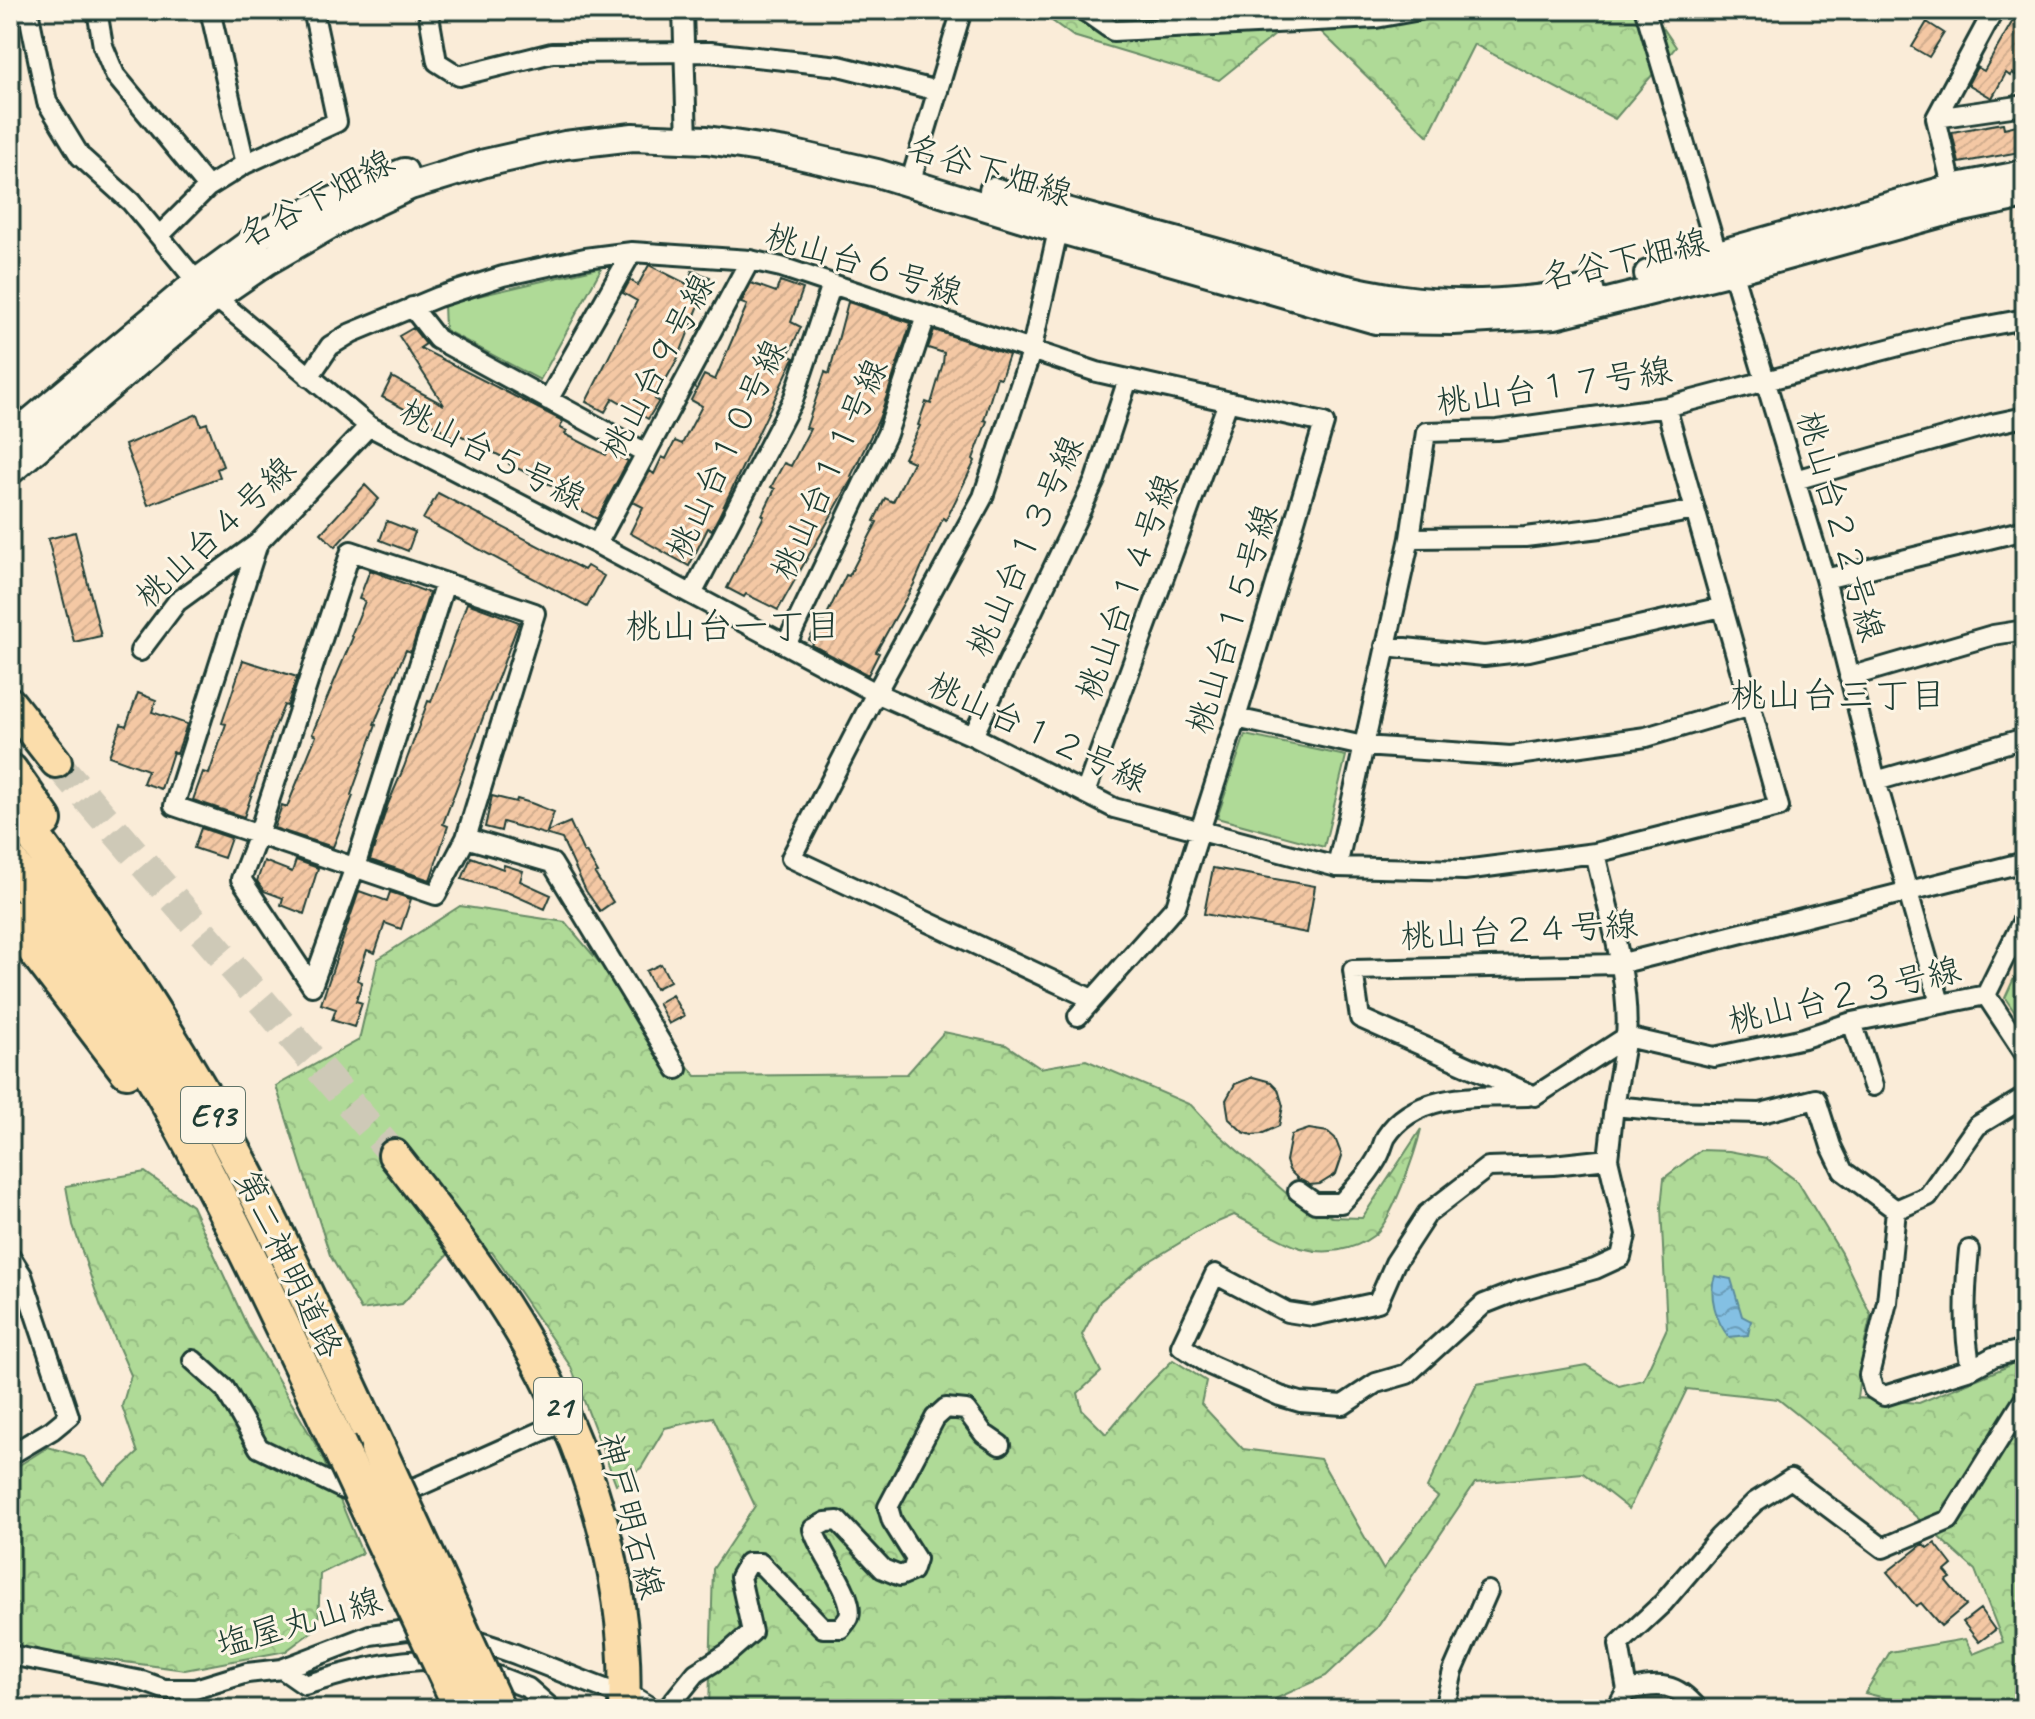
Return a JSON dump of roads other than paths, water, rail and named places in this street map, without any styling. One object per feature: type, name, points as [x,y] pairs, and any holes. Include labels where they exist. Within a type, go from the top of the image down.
[{"type":"highway","points":[[10,771],[123,939],[152,988],[205,1087],[242,1168]]},
{"type":"highway","name":"第二神明道路","points":[[10,804],[111,945],[200,1091],[242,1168],[378,1449],[497,1709]]},
{"type":"highway","name":"第二神明道路","points":[[10,862],[83,965],[173,1109],[256,1272],[462,1709]]},
{"type":"highway","points":[[10,917],[168,1128],[256,1272]]},
{"type":"main road","points":[[10,703],[56,762]]},
{"type":"main road","name":"神戸明石線","points":[[394,1155],[487,1280],[522,1334],[565,1421],[597,1507],[608,1553],[631,1705]]},
{"type":"street","name":"桃山台５号線","points":[[28,10],[47,102],[80,156],[131,202],[206,289],[369,426],[876,693]]},
{"type":"street","points":[[97,10],[103,46],[115,75],[208,187]]},
{"type":"street","points":[[210,10],[245,164]]},
{"type":"street","points":[[159,236],[208,187],[245,164],[337,122],[313,10]]},
{"type":"street","points":[[428,10],[437,62],[459,76],[552,53],[710,52],[839,66],[938,91]]},
{"type":"street","points":[[683,10],[687,131]]},
{"type":"street","points":[[912,177],[962,10]]},
{"type":"street","points":[[1083,10],[1113,31],[1174,19],[1420,10]]},
{"type":"street","name":"桃山台２２号線","points":[[1645,10],[1767,379],[1825,579],[1876,781],[1940,1003]]},
{"type":"street","points":[[1954,198],[1936,118],[1994,10]]},
{"type":"street","points":[[1936,118],[2025,105]]},
{"type":"street","name":"名谷下畑線","points":[[10,471],[262,234],[359,188],[448,156],[533,135],[634,121],[687,131],[794,136],[875,157],[912,177],[1060,220],[1404,300],[1462,302],[1571,294],[1726,260],[1954,198],[2025,174]]},
{"type":"street","name":"名谷下畑線","points":[[1954,198],[2025,195]]},
{"type":"street","name":"桃山台１２号線","points":[[1060,220],[1031,352],[983,497],[876,693],[973,736],[1114,808],[1337,867],[1464,870],[1595,853],[1779,807],[1751,706]]},
{"type":"street","points":[[548,400],[632,252]]},
{"type":"street","name":"桃山台６号線","points":[[309,377],[330,346],[351,333],[412,307],[503,276],[585,258],[632,252],[750,260],[781,267],[1031,352],[1128,379],[1324,423]]},
{"type":"street","name":"桃山台９号線","points":[[597,544],[750,260]]},
{"type":"street","name":"桃山台１０号線","points":[[692,594],[793,400],[832,284]]},
{"type":"street","name":"名谷下畑線","points":[[10,439],[206,289]]},
{"type":"street","points":[[412,307],[437,339],[646,453]]},
{"type":"street","name":"桃山台１１号線","points":[[786,645],[887,434],[926,316]]},
{"type":"street","name":"桃山台１７号線","points":[[1337,867],[1410,538],[1426,432],[1497,430],[1666,407],[1949,333],[2025,319]]},
{"type":"street","name":"桃山台１３号線","points":[[973,736],[1095,480],[1128,379]]},
{"type":"street","name":"桃山台１４号線","points":[[1085,793],[1228,402]]},
{"type":"street","points":[[1236,718],[1363,746],[1511,756],[1646,737],[1751,706],[1666,407]]},
{"type":"street","points":[[1795,480],[2025,417]]},
{"type":"street","name":"桃山台１５号線","points":[[1078,1016],[1176,906],[1324,423]]},
{"type":"street","name":"桃山台４号線","points":[[140,651],[177,602],[258,543],[369,426]]},
{"type":"street","points":[[1410,538],[1525,537],[1600,528],[1695,510]]},
{"type":"street","points":[[1825,579],[2025,530]]},
{"type":"street","points":[[258,543],[174,806],[258,835],[355,867],[436,895],[466,838],[535,613],[351,551],[258,835],[241,879],[312,986],[355,867],[445,583]]},
{"type":"street","points":[[1385,646],[1484,656],[1529,651],[1722,607]]},
{"type":"street","points":[[1849,677],[1993,635],[2025,630]]},
{"type":"street","points":[[876,693],[791,858],[1092,999]]},
{"type":"street","points":[[1876,781],[2025,738]]},
{"type":"street","points":[[466,838],[552,863],[677,1069]]},
{"type":"street","points":[[1595,853],[1628,1020],[1608,1159],[1626,1235],[1621,1257],[1595,1269],[1517,1291],[1484,1304],[1407,1374],[1376,1383],[1343,1405],[1300,1402],[1280,1396],[1210,1365],[1181,1346],[1215,1274],[1287,1312],[1313,1316],[1378,1302],[1395,1263],[1427,1214],[1488,1167],[1608,1159]]},
{"type":"street","name":"桃山台２４号線","points":[[1535,1096],[1360,1018],[1353,970],[1619,964],[2025,862]]},
{"type":"street","name":"桃山台２３号線","points":[[1626,1037],[1714,1057],[1804,1038],[1852,1022],[1986,995],[2025,916]]},
{"type":"street","points":[[1986,995],[2025,1054]]},
{"type":"street","points":[[1852,1022],[1873,1086]]},
{"type":"street","points":[[1298,1191],[1315,1203],[1341,1203],[1361,1182],[1379,1155],[1386,1137],[1409,1115],[1443,1100],[1535,1096],[1626,1037]]},
{"type":"street","points":[[1614,1106],[1665,1111],[1761,1113],[1816,1099],[1831,1146],[1843,1171],[1896,1210]]},
{"type":"street","points":[[1896,1210],[1928,1196],[1977,1126],[2024,1099]]},
{"type":"street","points":[[1896,1210],[1887,1302],[1869,1375],[1873,1389],[1884,1396],[1971,1369],[1993,1357],[2018,1351],[2025,1356]]},
{"type":"street","points":[[1969,1250],[1965,1303],[1966,1347],[1971,1369]]},
{"type":"street","points":[[10,1256],[22,1275],[69,1416],[10,1455]]},
{"type":"street","points":[[193,1360],[225,1389],[259,1448],[345,1490],[381,1496],[419,1486],[565,1421]]},
{"type":"street","points":[[1616,1709],[1627,1690],[1619,1644],[1663,1603],[1694,1564],[1755,1502],[1791,1479],[1883,1548],[1913,1538],[1949,1520],[2025,1398]]},
{"type":"street","points":[[667,1709],[696,1673],[728,1653],[752,1632],[740,1577],[748,1563],[760,1563],[823,1628],[841,1628],[849,1617],[849,1599],[817,1543],[813,1529],[826,1522],[838,1521],[883,1569],[900,1576],[912,1571],[916,1559],[892,1521],[888,1507],[935,1418],[946,1408],[966,1410],[984,1434],[1000,1445]]},
{"type":"street","points":[[1444,1709],[1453,1671],[1488,1591]]},
{"type":"street","name":"塩屋丸山線","points":[[10,1655],[142,1681],[164,1689],[195,1689],[247,1673],[282,1669],[370,1635],[407,1630],[446,1633],[488,1643],[631,1705]]},
{"type":"street","points":[[282,1669],[305,1685],[367,1666],[421,1659],[451,1660],[528,1688],[552,1709]]},
{"type":"street","points":[[1627,1690],[1655,1684],[1685,1693],[1698,1709]]},
{"type":"water","points":[[1715,1276],[1731,1279],[1742,1316],[1751,1321],[1748,1335],[1729,1337],[1720,1324],[1713,1299]]},
{"type":"tunnel","points":[[56,762],[394,1155]]},
{"type":"district","name":"桃山台一丁目","points":[[733,626]]},
{"type":"district","name":"桃山台三丁目","points":[[1838,695]]}]
